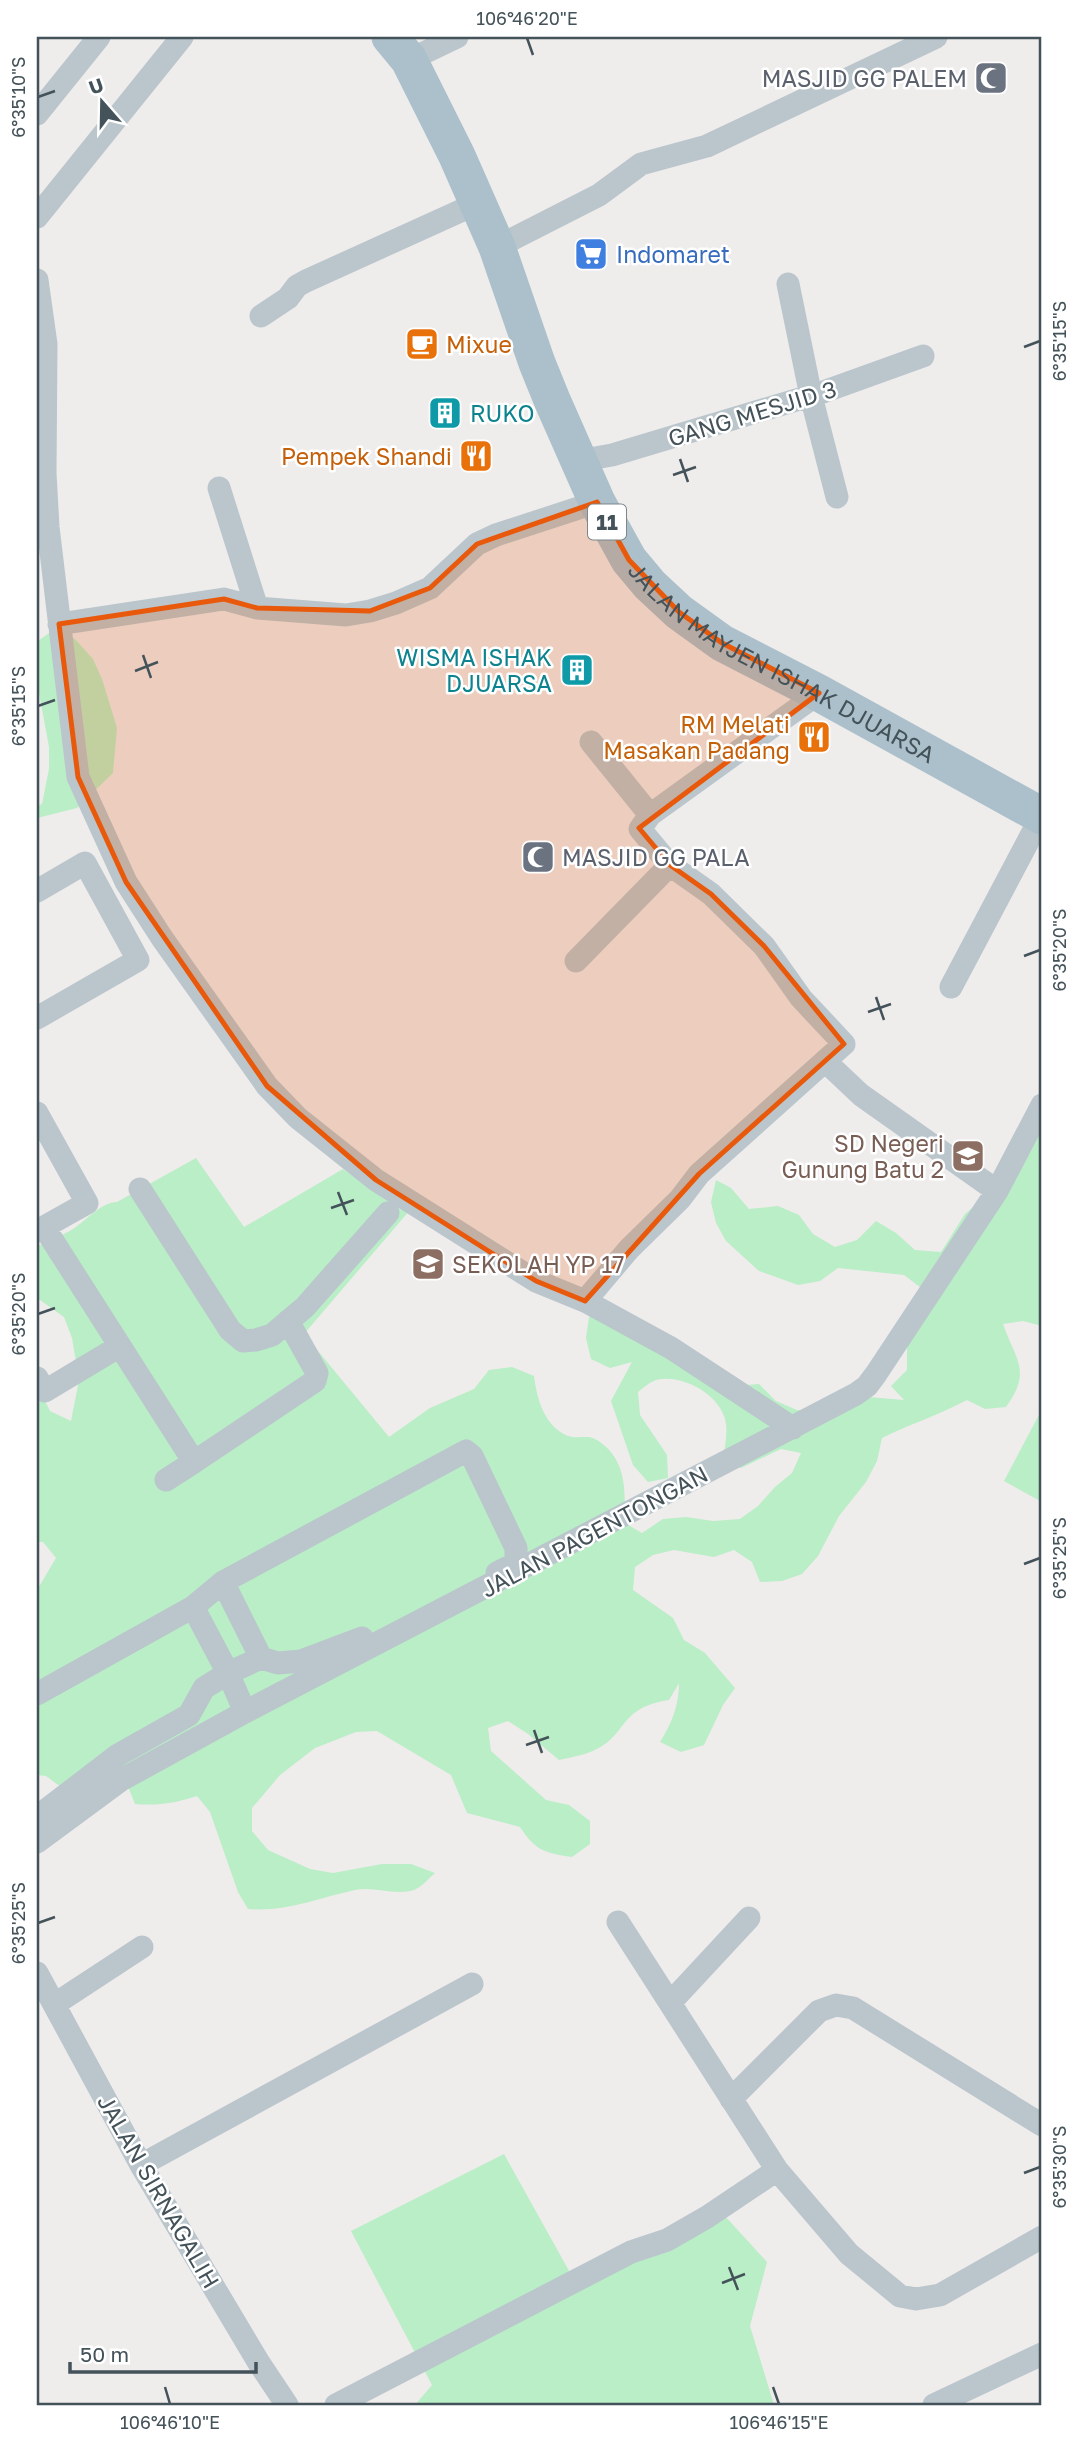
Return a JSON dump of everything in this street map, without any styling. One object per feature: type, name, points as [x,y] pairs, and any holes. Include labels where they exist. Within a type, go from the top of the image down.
[{"type":"main road","name":"JALAN MAYJEN ISHAK DJUARSA","points":[[399,48],[438,116],[478,203],[497,247],[537,363],[578,461],[629,560],[650,585],[679,612],[722,643],[819,693],[1042,816]]},
{"type":"street","points":[[37,114],[99,37]]},
{"type":"street","points":[[37,217],[182,37]]},
{"type":"street","points":[[399,48],[457,37]]},
{"type":"street","points":[[497,247],[599,195],[641,164],[707,146],[936,37]]},
{"type":"street","points":[[261,316],[288,298],[297,286],[306,281],[478,203]]},
{"type":"street","points":[[37,280],[46,344],[45,473],[48,527],[78,778],[126,882],[267,1086],[298,1118],[376,1180],[536,1281],[585,1301],[671,1348],[793,1428]]},
{"type":"street","points":[[788,285],[811,396],[837,497]]},
{"type":"street","name":"GANG MESJID 3","points":[[578,461],[612,455],[811,396],[923,356]]},
{"type":"street","points":[[219,488],[257,608]]},
{"type":"street","points":[[58,624],[224,599],[257,608],[346,614],[396,603],[430,588],[477,544],[496,535],[597,502]]},
{"type":"street","points":[[585,1301],[628,1249],[680,1199],[699,1174],[844,1044],[801,998],[764,946],[711,894],[670,865],[640,829],[650,815],[819,693]]},
{"type":"street","points":[[591,742],[650,815]]},
{"type":"street","points":[[951,987],[1042,816]]},
{"type":"street","points":[[37,891],[85,863],[138,960],[37,1018]]},
{"type":"street","points":[[576,961],[670,865]]},
{"type":"street","points":[[825,1061],[861,1095],[998,1191]]},
{"type":"street","name":"JALAN PAGENTONGAN","points":[[37,1842],[121,1780],[246,1712],[793,1428],[867,1386],[998,1191],[1042,1105]]},
{"type":"street","points":[[37,1113],[87,1203],[41,1229],[194,1462]]},
{"type":"street","points":[[140,1189],[230,1330],[243,1341],[272,1335],[305,1307],[388,1213]]},
{"type":"street","points":[[166,1480],[315,1381],[317,1373],[288,1321]]},
{"type":"street","points":[[37,1378],[45,1391],[120,1346]]},
{"type":"street","points":[[37,1694],[193,1606],[223,1582],[466,1451],[472,1456],[516,1548],[516,1563],[368,1636],[301,1661],[278,1663],[261,1658],[228,1673],[204,1688],[189,1715],[118,1755],[37,1817]]},
{"type":"street","points":[[223,1582],[261,1658]]},
{"type":"street","points":[[193,1606],[246,1712]]},
{"type":"street","points":[[670,2003],[749,1918]]},
{"type":"street","points":[[618,1922],[777,2171],[849,2254],[900,2296],[916,2299],[940,2295],[1042,2237]]},
{"type":"street","points":[[55,2004],[142,1947]]},
{"type":"street","name":"JALAN SIRNAGALIH","points":[[37,1973],[141,2165],[258,2363],[287,2405]]},
{"type":"street","points":[[141,2165],[472,1984]]},
{"type":"street","points":[[731,2099],[819,2011],[836,2005],[853,2008],[1042,2125]]},
{"type":"street","points":[[336,2405],[621,2257],[667,2240],[708,2217],[777,2171]]},
{"type":"street","points":[[934,2405],[1042,2354]]},
{"type":"highlighted area","points":[[597,502],[629,560],[679,612],[722,643],[819,693],[639,828],[670,865],[711,894],[764,946],[844,1044],[699,1174],[585,1301],[536,1281],[376,1180],[267,1086],[126,882],[78,777],[59,624],[224,599],[257,608],[370,611],[430,588],[477,544]]},
{"type":"green space","points":[[56,628],[75,639],[93,659],[102,679],[117,728],[113,773],[77,808],[37,818],[37,806],[42,804],[49,769],[49,747],[37,682],[38,641]]},
{"type":"green space","points":[[1042,1110],[1042,1326],[1023,1321],[1003,1324],[1017,1357],[1020,1375],[1014,1395],[1006,1407],[985,1409],[967,1400],[882,1438],[877,1461],[866,1482],[839,1516],[818,1556],[802,1574],[782,1581],[760,1582],[752,1562],[734,1550],[714,1557],[674,1550],[653,1555],[635,1567],[633,1590],[673,1618],[684,1640],[705,1653],[735,1688],[723,1705],[704,1745],[681,1752],[660,1742],[674,1714],[679,1683],[669,1700],[641,1708],[607,1742],[576,1756],[559,1760],[508,1721],[488,1728],[491,1751],[546,1800],[569,1805],[590,1821],[590,1844],[572,1857],[541,1849],[520,1827],[467,1813],[451,1775],[377,1731],[356,1732],[315,1748],[280,1775],[252,1808],[252,1831],[268,1850],[310,1869],[333,1873],[382,1864],[411,1864],[435,1873],[420,1887],[407,1892],[362,1889],[289,1906],[248,1909],[238,1892],[210,1812],[197,1796],[151,1805],[135,1804],[127,1784],[65,1790],[46,1776],[37,1775],[37,1590],[56,1558],[43,1542],[37,1542],[37,1385],[50,1411],[71,1421],[79,1380],[72,1338],[64,1317],[37,1298],[37,1247],[73,1229],[105,1205],[117,1202],[196,1158],[244,1227],[343,1169],[380,1195],[410,1210],[304,1334],[389,1437],[430,1408],[474,1389],[489,1370],[512,1367],[534,1376],[543,1411],[553,1426],[568,1436],[595,1439],[613,1455],[619,1465],[624,1487],[623,1522],[642,1533],[663,1519],[740,1519],[758,1506],[792,1473],[801,1453],[781,1449],[741,1468],[723,1459],[726,1426],[720,1407],[705,1392],[686,1382],[656,1380],[638,1392],[640,1415],[667,1455],[668,1478],[648,1482],[633,1465],[611,1401],[632,1362],[610,1368],[591,1359],[586,1338],[589,1317],[610,1307],[735,1386],[759,1384],[776,1401],[797,1410],[823,1411],[868,1397],[904,1400],[891,1386],[907,1370],[907,1348],[920,1287],[904,1275],[838,1268],[820,1281],[798,1285],[759,1271],[726,1241],[716,1223],[711,1202],[716,1180],[731,1188],[749,1209],[778,1206],[799,1215],[813,1234],[835,1247],[857,1240],[876,1221],[896,1233],[915,1250],[941,1252],[965,1214],[985,1197]]},
{"type":"green space","points":[[1042,1409],[1042,1502],[1004,1481]]},
{"type":"green space","points":[[504,2154],[573,2278],[713,2203],[767,2262],[750,2326],[774,2405],[415,2405],[432,2385],[351,2231]]},
{"type":"place","name":"MASJID GG PALEM","points":[[991,78]]},
{"type":"place","name":"Indomaret","points":[[591,254]]},
{"type":"place","name":"Mixue","points":[[422,344]]},
{"type":"place","name":"RUKO","points":[[445,413]]},
{"type":"place","name":"Pempek Shandi","points":[[476,456]]},
{"type":"place","name":"WISMA ISHAK DJUARSA","points":[[577,670]]},
{"type":"place","name":"RM Melati Masakan Padang","points":[[814,737]]},
{"type":"place","name":"MASJID GG PALA","points":[[538,857]]},
{"type":"place","name":"SD Negeri Gunung Batu 2","points":[[968,1156]]},
{"type":"place","name":"SEKOLAH YP 17","points":[[428,1264]]}]
